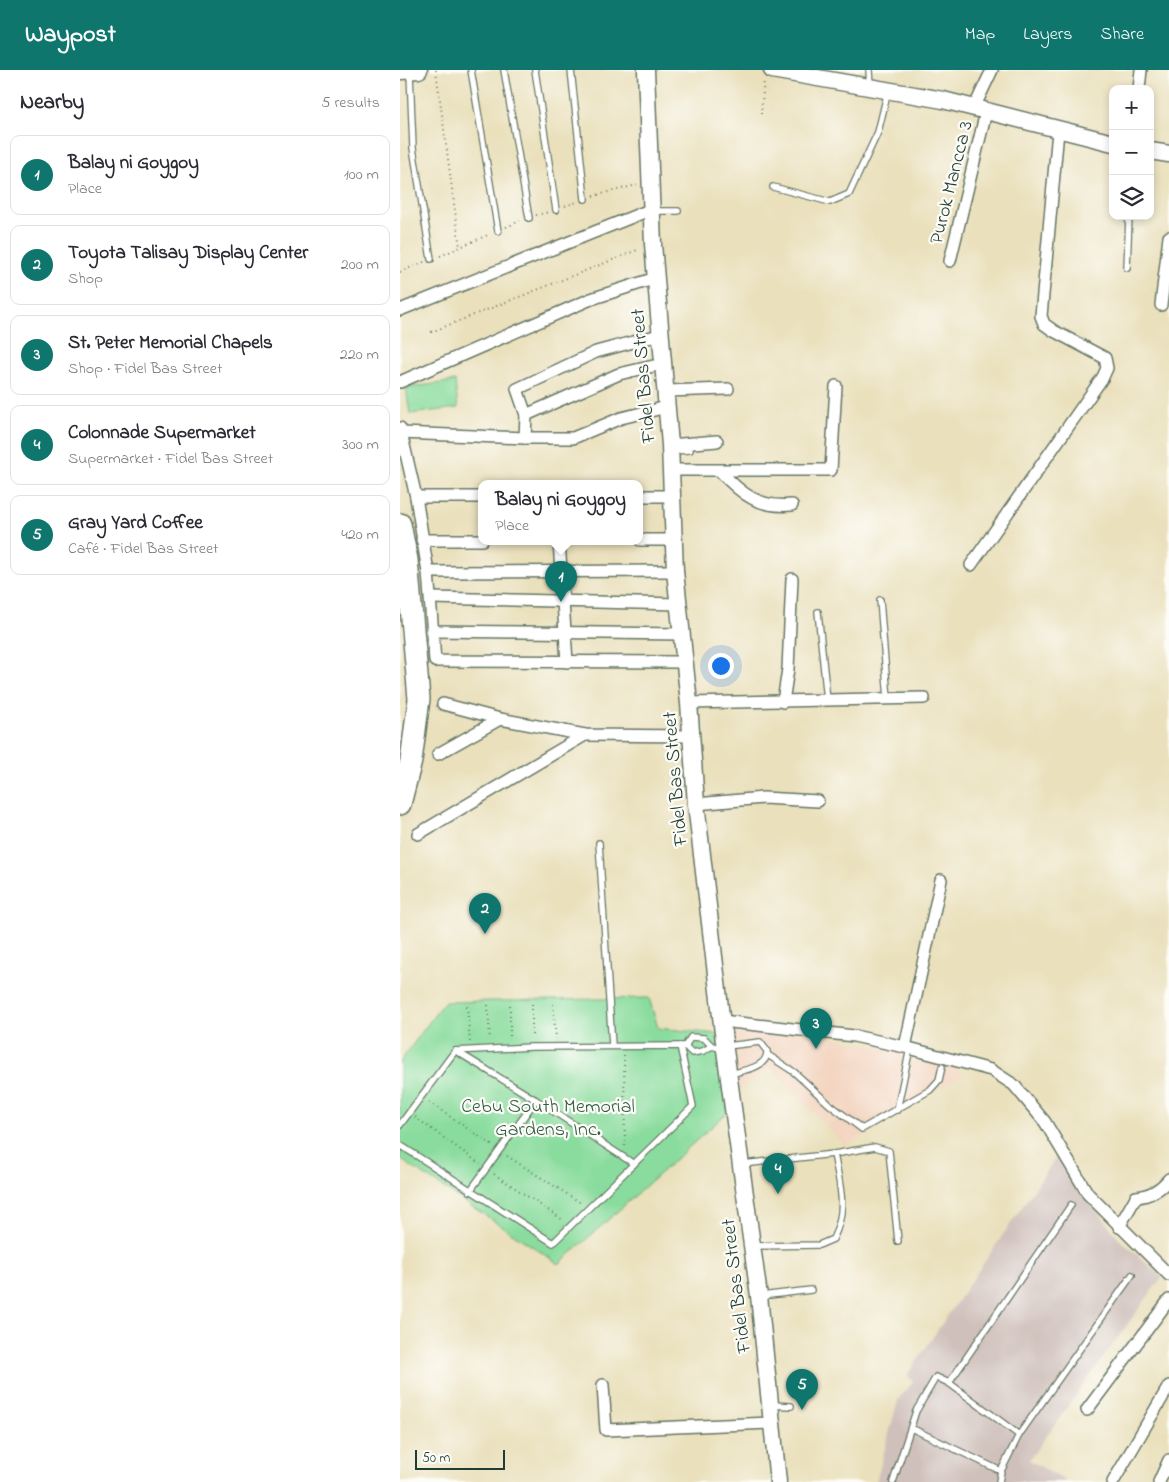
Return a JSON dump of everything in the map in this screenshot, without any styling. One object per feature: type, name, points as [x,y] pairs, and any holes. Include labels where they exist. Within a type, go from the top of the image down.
[{"type":"highway","points":[[400,804],[411,761],[419,699],[407,560],[407,526]]},
{"type":"street","points":[[400,71],[419,70]]},
{"type":"street","name":"Fidel Bas Street","points":[[646,70],[653,244],[659,335],[666,391],[670,448],[675,571],[689,703],[696,804],[722,1021],[720,1047],[728,1075],[759,1296],[778,1482]]},
{"type":"street","name":"Purok Mancca 3","points":[[950,261],[980,110],[992,70]]},
{"type":"street","points":[[1139,85],[1141,70]]},
{"type":"street","points":[[768,74],[870,87],[980,110],[1058,131],[1109,142]]},
{"type":"street","points":[[971,565],[1089,397],[1107,368],[1105,358],[1054,331],[1044,324],[1041,316],[1058,131]]},
{"type":"street","points":[[1154,152],[1169,154]]},
{"type":"street","points":[[400,310],[652,210]]},
{"type":"street","points":[[1161,305],[1169,237]]},
{"type":"street","points":[[400,382],[591,299],[656,278]]},
{"type":"street","points":[[525,438],[526,414],[518,389],[596,352],[659,335]]},
{"type":"street","points":[[526,414],[619,374],[662,364]]},
{"type":"street","points":[[670,470],[830,470],[836,386]]},
{"type":"street","points":[[666,391],[728,390]]},
{"type":"street","points":[[667,408],[621,418],[573,438],[525,438],[401,430],[416,498],[407,526],[422,540],[431,598],[435,661],[684,662]]},
{"type":"street","points":[[670,448],[717,441]]},
{"type":"street","points":[[720,471],[733,485],[759,503],[770,506],[792,505]]},
{"type":"street","points":[[643,496],[671,496]]},
{"type":"street","points":[[416,498],[478,497]]},
{"type":"street","points":[[422,540],[478,540]]},
{"type":"street","points":[[643,540],[673,540]]},
{"type":"street","points":[[559,545],[567,662]]},
{"type":"street","points":[[428,572],[675,571]]},
{"type":"street","points":[[782,702],[788,669],[792,579]]},
{"type":"street","points":[[431,598],[678,604]]},
{"type":"street","points":[[433,631],[682,634]]},
{"type":"street","points":[[689,703],[924,698]]},
{"type":"street","points":[[443,704],[500,719],[585,735],[690,736]]},
{"type":"street","points":[[438,754],[500,719]]},
{"type":"street","points":[[418,834],[585,735]]},
{"type":"street","points":[[696,804],[763,798],[818,801]]},
{"type":"street","points":[[908,1047],[941,880]]},
{"type":"street","points":[[722,1021],[854,1036],[908,1047],[991,1070],[1014,1085],[1045,1122],[1088,1194],[1169,1275]]},
{"type":"street","points":[[1119,1227],[1136,1197],[1148,1196],[1156,1192],[1169,1179]]},
{"type":"street","points":[[1088,1410],[1169,1300]]},
{"type":"street","points":[[602,1385],[606,1430],[772,1423]]},
{"type":"street","points":[[1112,1482],[1169,1386]]},
{"type":"street","points":[[1159,1482],[1169,1460]]},
{"type":"lane","points":[[410,70],[413,148],[431,259]]},
{"type":"lane","points":[[471,70],[498,231]]},
{"type":"lane","points":[[504,70],[529,218]]},
{"type":"lane","points":[[535,70],[556,210]]},
{"type":"lane","points":[[571,70],[585,198]]},
{"type":"lane","points":[[869,70],[870,87]]},
{"type":"lane","points":[[773,187],[830,202],[849,194],[878,132],[888,91]]},
{"type":"lane","points":[[652,210],[678,211]]},
{"type":"lane","points":[[1127,268],[1129,220]]},
{"type":"lane","points":[[670,448],[690,450]]},
{"type":"lane","points":[[880,600],[888,699]]},
{"type":"lane","points":[[818,612],[827,700]]},
{"type":"lane","points":[[599,842],[612,1046]]},
{"type":"lane","points":[[683,1046],[692,1037],[704,1038],[720,1047]]},
{"type":"lane","points":[[400,1125],[456,1051],[556,1046],[683,1046],[692,1053],[760,1042],[766,1047],[768,1054],[765,1061],[728,1075]]},
{"type":"lane","points":[[400,1145],[553,1243],[692,1106],[683,1046]]},
{"type":"lane","points":[[897,1110],[908,1047]]},
{"type":"lane","points":[[456,1051],[536,1100],[634,1164]]},
{"type":"lane","points":[[768,1054],[794,1072],[828,1104],[862,1129],[930,1090],[939,1080],[942,1067]]},
{"type":"lane","points":[[470,1191],[536,1100]]},
{"type":"lane","points":[[741,1165],[875,1147],[889,1151],[898,1241]]},
{"type":"lane","points":[[751,1246],[819,1245],[833,1240],[841,1223],[843,1200],[834,1154]]},
{"type":"lane","points":[[949,1383],[1071,1205]]},
{"type":"lane","points":[[999,1482],[1001,1471],[1019,1435],[1132,1275]]},
{"type":"lane","points":[[759,1296],[811,1290]]},
{"type":"lane","points":[[893,1482],[916,1411],[936,1377],[949,1383],[1019,1435]]},
{"type":"lane","points":[[770,1404],[791,1406]]},
{"type":"lane","points":[[910,1428],[1001,1471]]},
{"type":"path","points":[[436,70],[460,248]]},
{"type":"path","points":[[761,114],[768,74]]},
{"type":"path","points":[[431,332],[653,244]]},
{"type":"path","points":[[532,1004],[532,1047]]},
{"type":"path","points":[[553,1004],[556,1046]]},
{"type":"path","points":[[488,1005],[491,1050]]},
{"type":"path","points":[[510,1005],[510,1048]]},
{"type":"path","points":[[466,1006],[471,1050]]},
{"type":"path","points":[[612,1046],[624,1051],[625,1158]]},
{"type":"shaded area","points":[[729,1024],[834,1038],[951,1063],[962,1075],[845,1146],[771,1067],[737,1091]]},
{"type":"shaded area","points":[[1057,1156],[1119,1239],[1162,1277],[1029,1460],[1067,1482],[876,1482],[898,1400],[913,1382],[907,1375]]},
{"type":"green space","points":[[455,381],[458,408],[410,414],[406,388]]},
{"type":"green space","name":"Cebu South Memorial Gardens, Inc.","points":[[649,998],[658,1028],[718,1034],[728,1112],[559,1264],[400,1159],[400,1062],[444,1002]]},
{"type":"place","name":"Balay ni Goygoy","points":[[561,602]]},
{"type":"place","name":"Toyota Talisay Display Center","points":[[485,934]]},
{"type":"place","name":"St. Peter Memorial Chapels","points":[[816,1049]]},
{"type":"place","name":"Colonnade Supermarket","points":[[778,1194]]},
{"type":"place","name":"Gray Yard Coffee","points":[[802,1410]]}]
